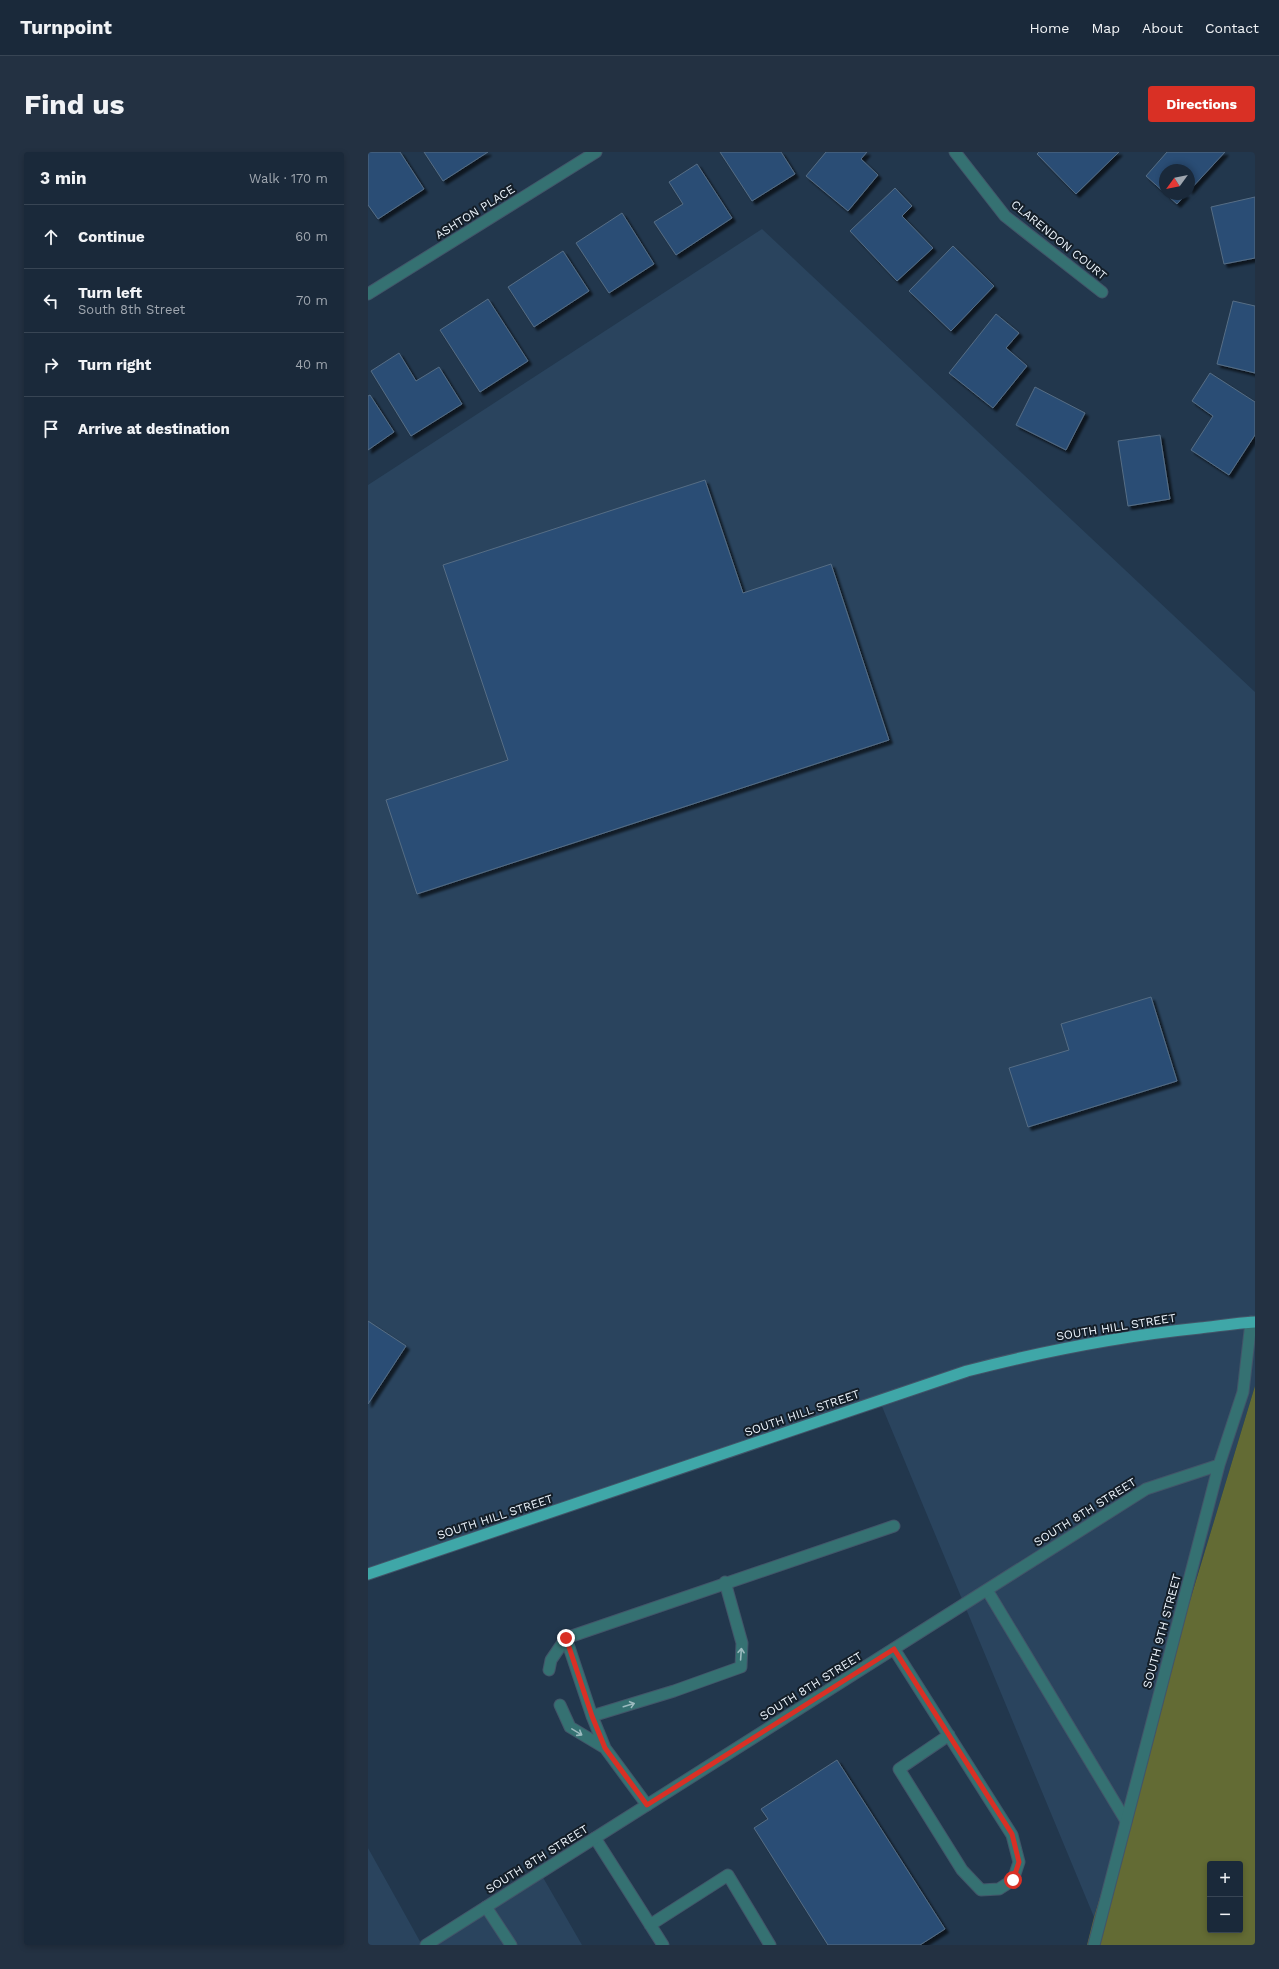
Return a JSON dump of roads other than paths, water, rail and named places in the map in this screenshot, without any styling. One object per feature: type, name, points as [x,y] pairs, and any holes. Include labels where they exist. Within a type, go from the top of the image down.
[{"type":"main road","name":"SOUTH HILL STREET","points":[[368,1574],[967,1371],[1031,1354],[1102,1340],[1173,1330],[1253,1322]]},
{"type":"street","name":"ASHTON PLACE","points":[[368,294],[596,152]]},
{"type":"street","name":"CLARENDON COURT","points":[[955,152],[1005,216],[1102,292]]},
{"type":"street","name":"SOUTH 9TH STREET","points":[[1094,1945],[1218,1465],[1243,1392],[1253,1322]]},
{"type":"street","name":"SOUTH 8TH STREET","points":[[426,1945],[1146,1489],[1218,1465]]},
{"type":"street","points":[[549,1670],[551,1660],[566,1638],[725,1582],[894,1526]]},
{"type":"street","points":[[592,1716],[674,1691],[740,1667],[742,1643],[725,1582]]},
{"type":"street","points":[[987,1590],[1126,1821]]},
{"type":"street","points":[[566,1638],[592,1716],[605,1748],[647,1805]]},
{"type":"street","points":[[894,1649],[949,1735],[1012,1834],[1019,1862],[1013,1880],[999,1889],[981,1890],[962,1870],[899,1769],[949,1735]]},
{"type":"street","points":[[560,1705],[570,1727],[605,1748]]},
{"type":"street","points":[[595,1838],[663,1945]]},
{"type":"street","points":[[650,1925],[728,1875],[770,1945]]},
{"type":"street","points":[[486,1907],[511,1945]]}]
